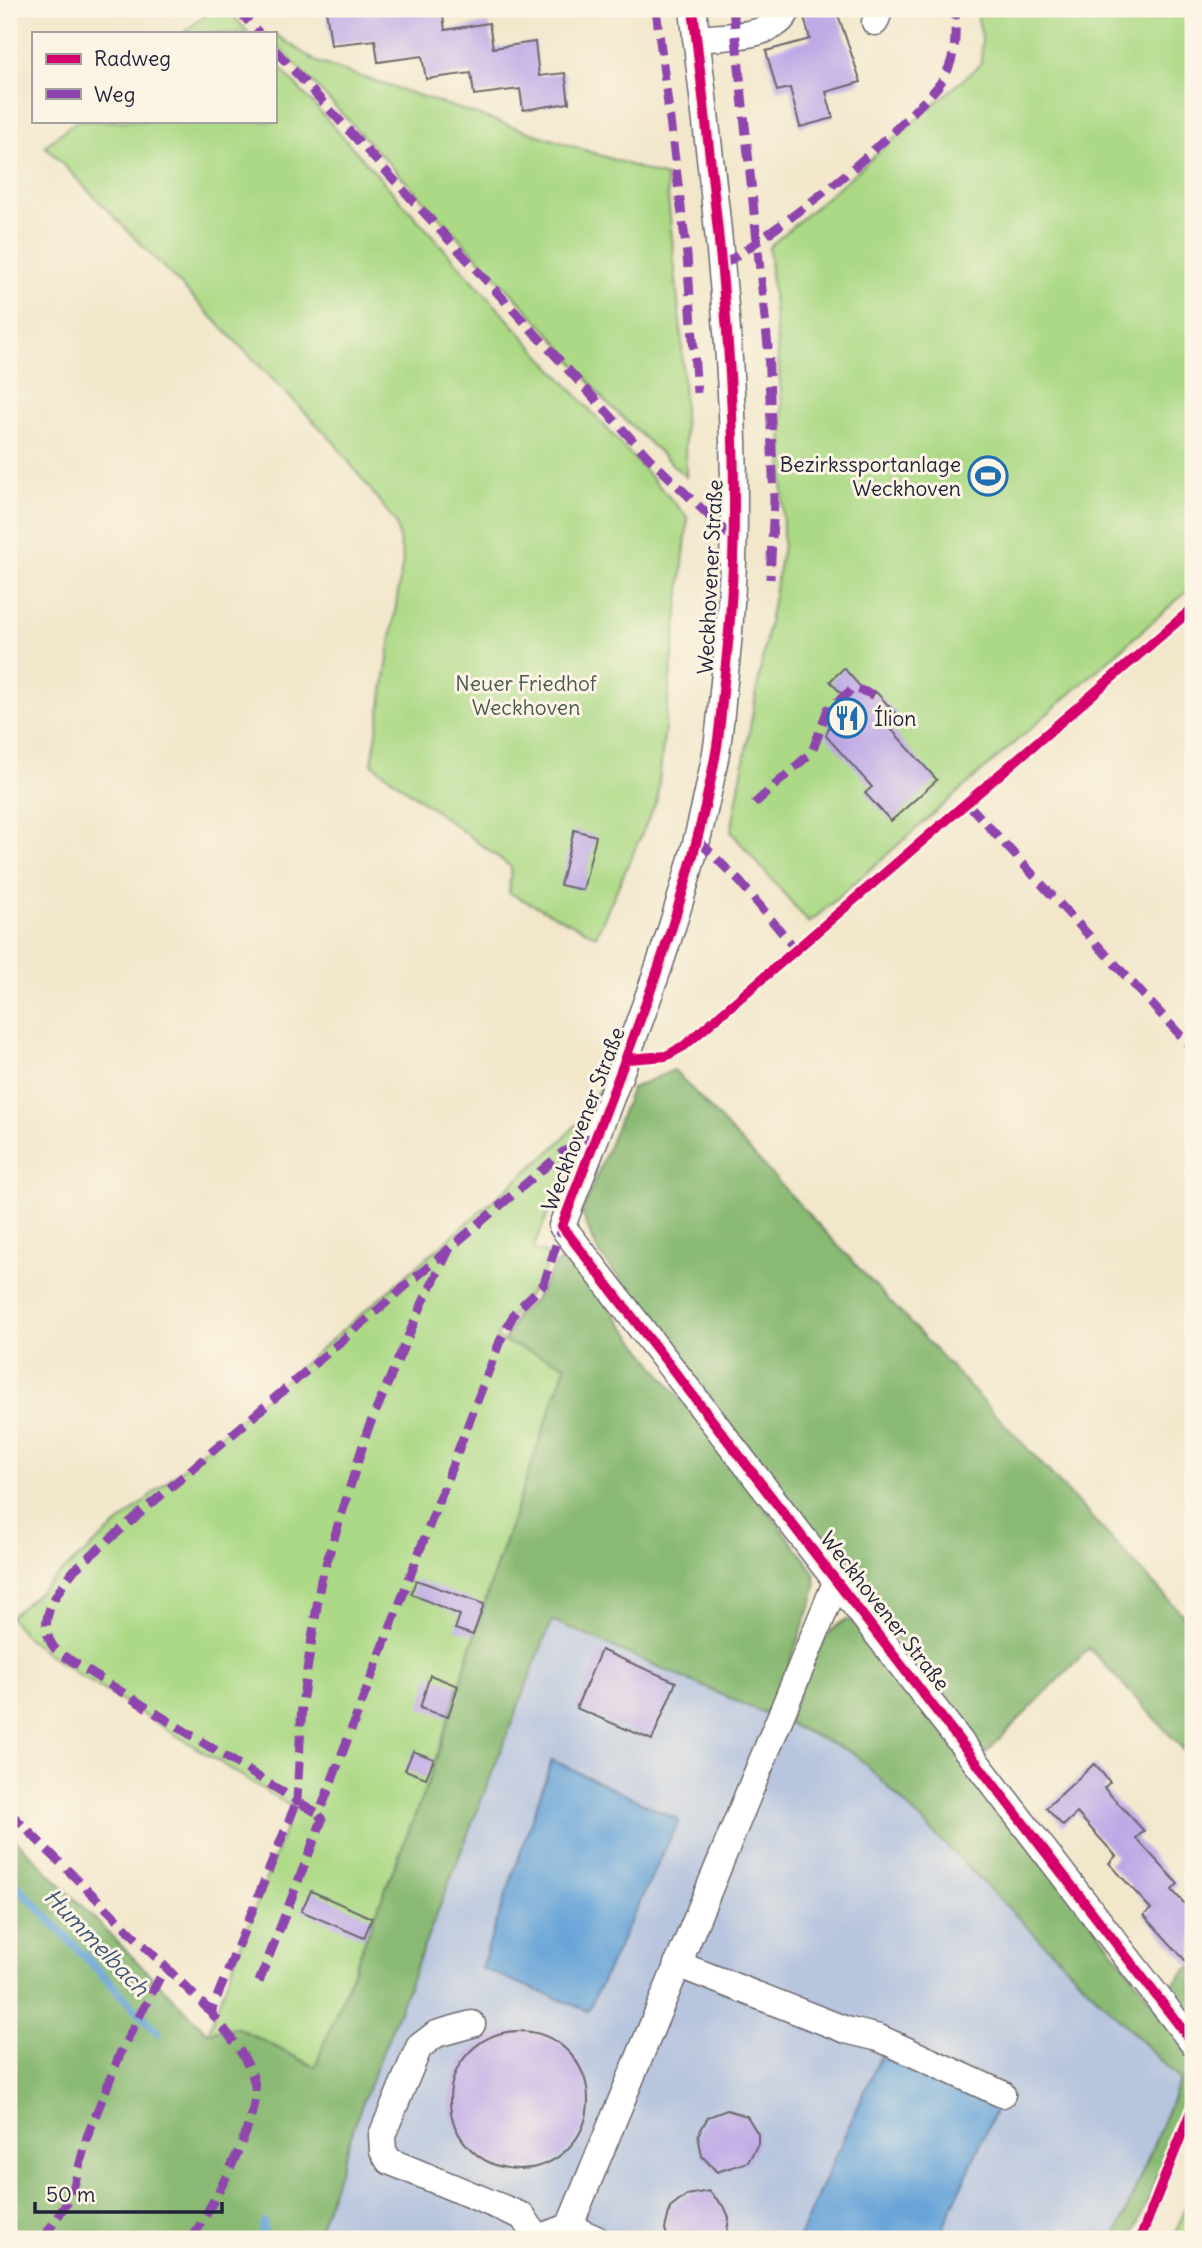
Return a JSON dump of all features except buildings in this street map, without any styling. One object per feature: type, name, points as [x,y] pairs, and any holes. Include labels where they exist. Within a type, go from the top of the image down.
[{"type":"street","name":"Weckhovener Straße","points":[[692,9],[723,265],[734,422],[736,542],[728,651],[715,760],[681,905],[628,1059],[562,1226],[1193,2043]]},
{"type":"street","points":[[696,39],[758,31],[775,26],[784,18],[788,9]]},
{"type":"street","points":[[569,2227],[837,1580]]},
{"type":"street","points":[[677,1964],[846,2030],[879,2038],[1002,2094]]},
{"type":"street","points":[[471,2024],[436,2034],[419,2047],[382,2135],[383,2151],[389,2161],[522,2216],[536,2238],[569,2227],[596,2239]]},
{"type":"shaded area","points":[[552,1620],[855,1754],[1180,2080],[1115,2239],[316,2239],[359,2112]]},
{"type":"green space","points":[[213,9],[227,9],[248,32],[184,32]]},
{"type":"green space","name":"Bezirkssportanlage Weckhoven","points":[[976,9],[1193,9],[1193,586],[809,923],[731,832],[783,546],[782,405],[769,247],[981,64],[982,37]]},
{"type":"green space","points":[[276,35],[317,62],[666,177],[682,343],[686,477],[604,400],[553,337],[276,44]]},
{"type":"green space","name":"Neuer Friedhof Weckhoven","points":[[276,63],[688,518],[657,800],[596,936],[509,893],[511,867],[372,764],[403,559],[396,523],[332,440],[45,146],[75,122],[276,122]]},
{"type":"green space","points":[[674,1070],[1193,1626],[1193,1760],[1089,1648],[985,1754],[597,1250],[582,1213],[632,1088]]},
{"type":"green space","points":[[602,1085],[533,1249],[551,1255],[546,1268],[496,1338],[566,1364],[496,1567],[432,1772],[315,2067],[236,2027],[208,2032],[293,1808],[60,1663],[26,1637],[10,1617],[555,1147],[579,1122]]},
{"type":"green space","points":[[566,1257],[571,1258],[814,1571],[816,1585],[812,1602],[770,1716],[552,1620],[359,2112],[316,2239],[9,2239],[9,1833],[207,2032],[236,2027],[315,2067],[432,1772],[496,1567],[566,1365],[504,1342],[517,1314],[534,1301],[556,1264]]},
{"type":"green space","points":[[846,1620],[860,1623],[1193,2054],[1193,2089],[1132,2239],[1115,2239],[1180,2080],[855,1754],[787,1723],[818,1650],[835,1627]]},
{"type":"green space","points":[[1193,1964],[1193,2019],[1169,1987]]},
{"type":"green space","points":[[1193,2190],[1193,2239],[1173,2239]]},
{"type":"water","points":[[552,1760],[679,1820],[588,2011],[481,1968]]},
{"type":"water","points":[[880,2057],[996,2109],[938,2239],[798,2239]]},
{"type":"waterway","name":"Hummelbach","points":[[9,1877],[158,2033]]},
{"type":"waterway","name":"Hummelbach","points":[[261,2239],[264,2223]]},
{"type":"marked path","points":[[237,9],[258,32]]},
{"type":"marked path","points":[[656,9],[687,255],[697,393]]},
{"type":"marked path","points":[[733,9],[768,347],[774,501],[770,579]]},
{"type":"marked path","points":[[723,265],[845,175],[933,92],[952,60],[955,9]]},
{"type":"marked path","points":[[276,51],[649,458],[733,539]]},
{"type":"marked path","points":[[754,804],[812,752],[828,709],[854,688],[874,695]]},
{"type":"marked path","points":[[968,804],[1193,1049]]},
{"type":"marked path","points":[[698,840],[741,883],[797,951]]},
{"type":"marked path","points":[[450,1248],[75,1569],[49,1610],[47,1632],[59,1653],[297,1801],[302,1703],[321,1580],[368,1429],[423,1302],[450,1248],[563,1152],[596,1135]]},
{"type":"marked path","points":[[259,1982],[322,1820],[319,1814],[500,1341],[515,1312],[544,1284],[562,1226]]},
{"type":"marked path","points":[[192,2239],[242,2142],[254,2102],[255,2086],[249,2066],[211,2012],[297,1801],[319,1814]]},
{"type":"marked path","points":[[9,1812],[211,2012]]},
{"type":"marked path","points":[[43,2239],[71,2197],[87,2137],[122,2049],[165,1968]]},
{"type":"cycle path","points":[[693,9],[721,261],[733,429],[731,597],[720,722],[701,823],[668,940],[562,1226],[1193,2043]]},
{"type":"cycle path","points":[[628,1059],[666,1056],[684,1046],[1193,608]]},
{"type":"cycle path","points":[[1140,2239],[1193,2106]]},
{"type":"place","name":"Bezirkssportanlage Weckhoven","points":[[988,476]]},
{"type":"place","name":"Ílion","points":[[847,718]]}]
